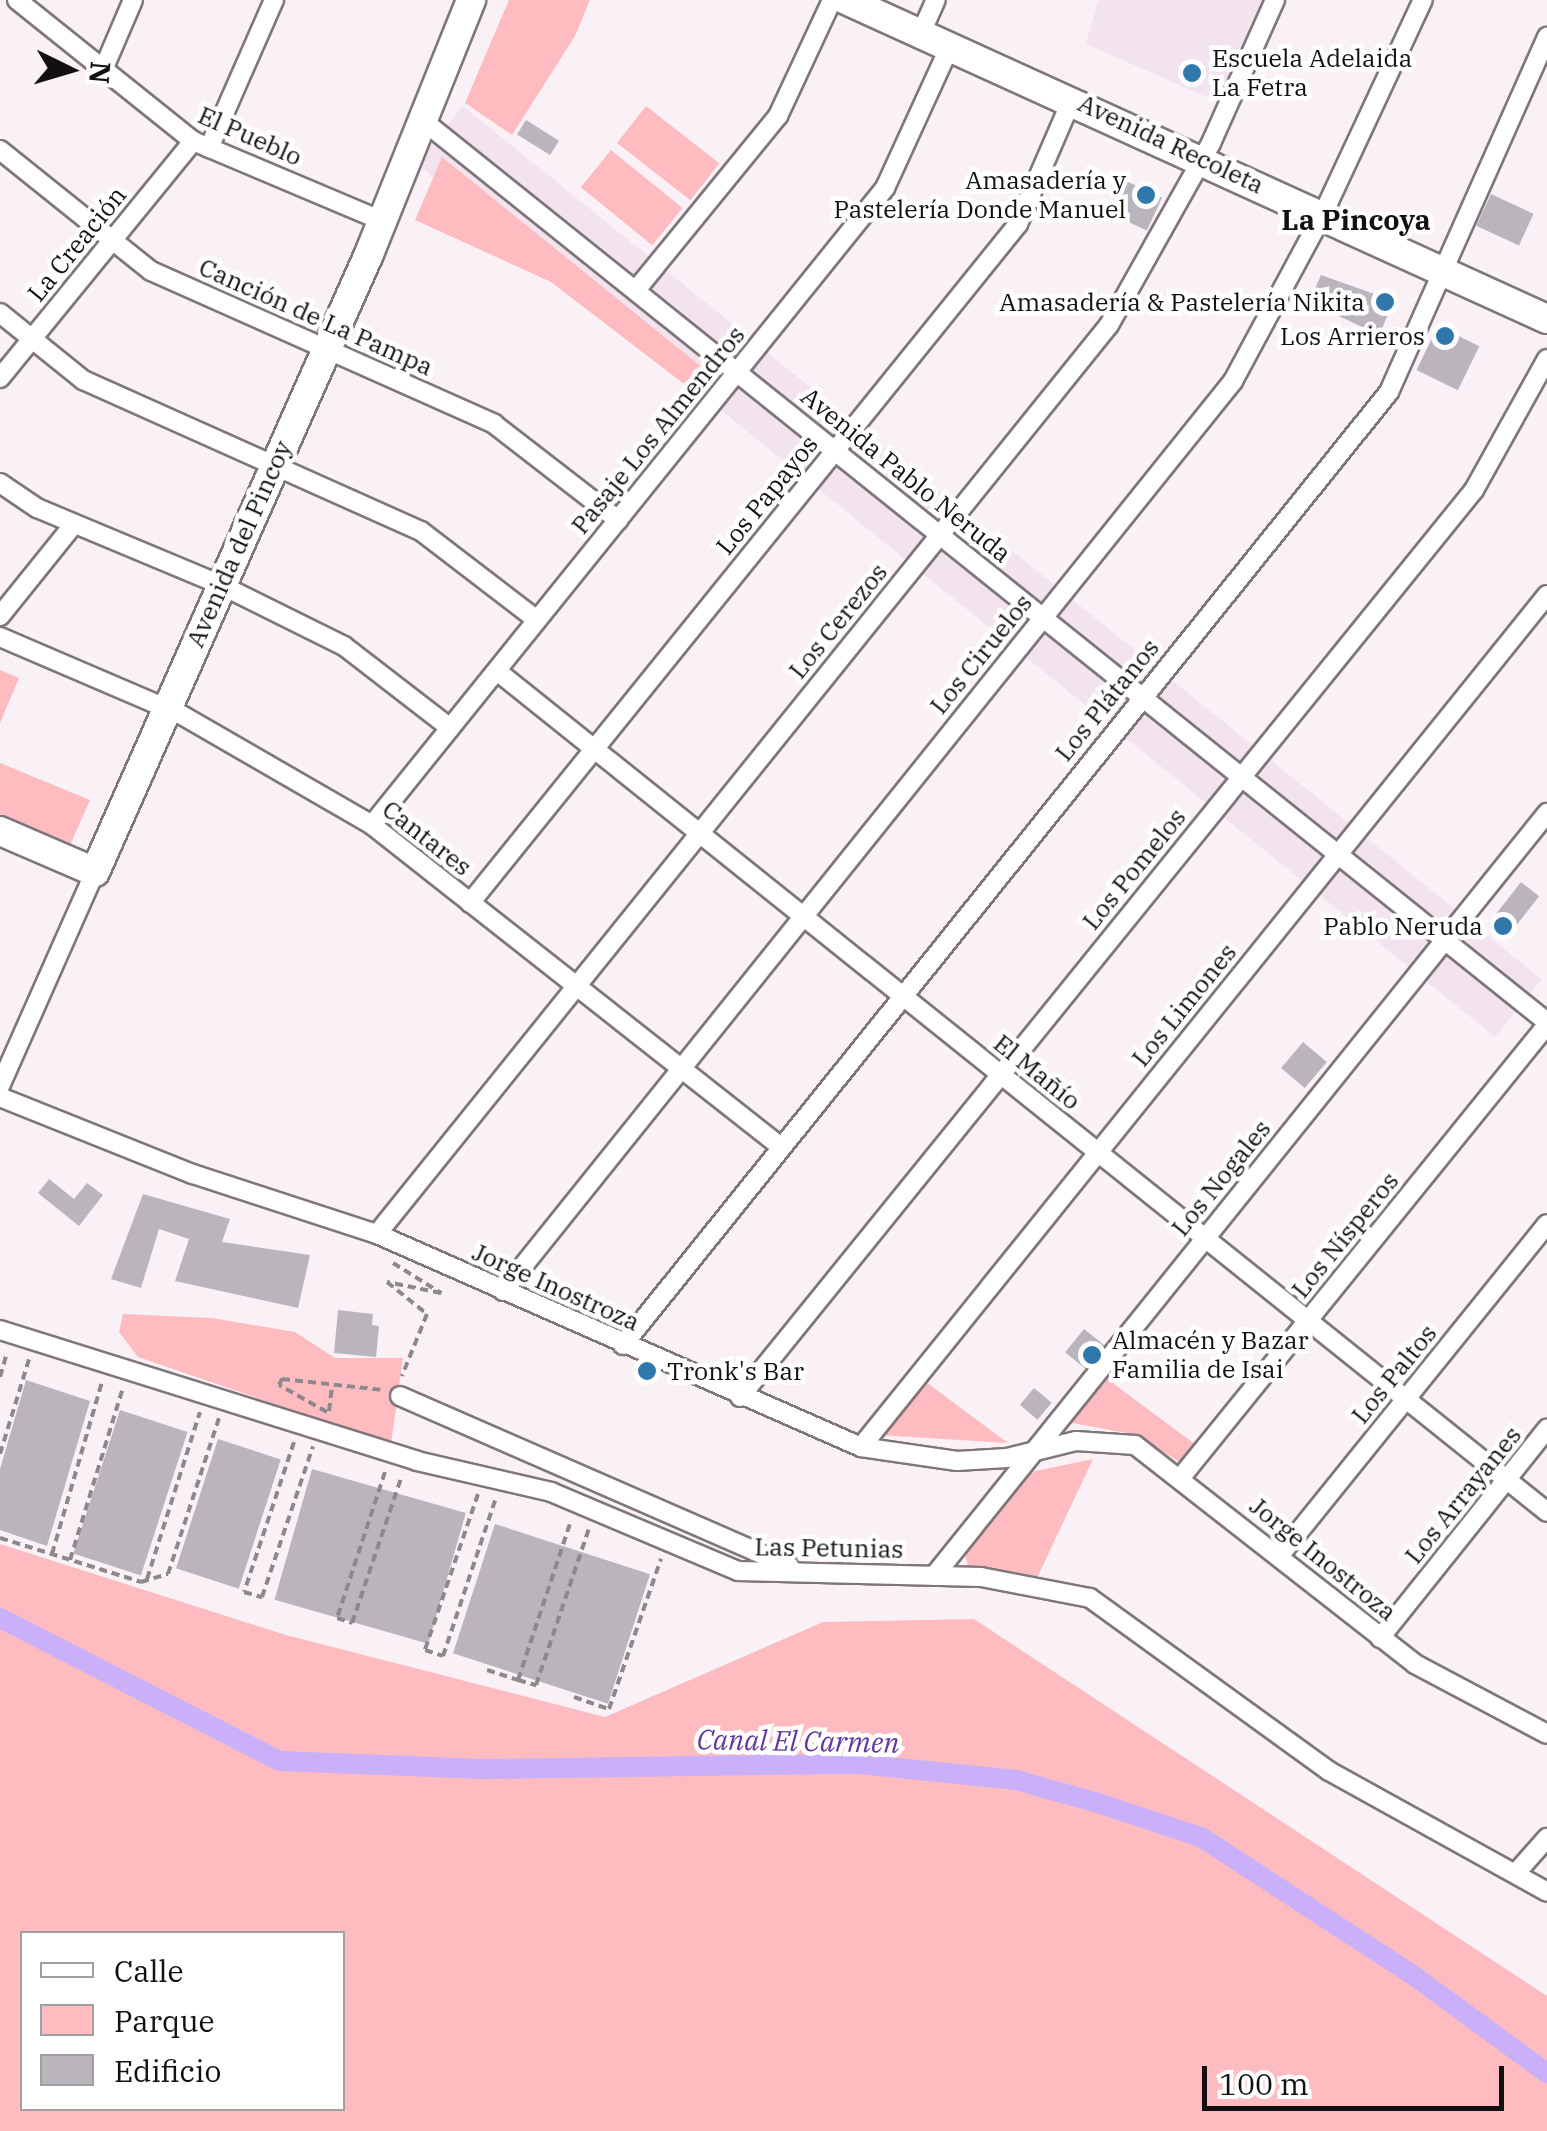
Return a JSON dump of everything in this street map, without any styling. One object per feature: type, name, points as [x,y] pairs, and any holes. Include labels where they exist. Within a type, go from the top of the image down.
[{"type":"street","name":"El Pueblo","points":[[18,0],[201,145],[382,221]]},
{"type":"street","points":[[103,70],[133,0]]},
{"type":"street","name":"La Creación","points":[[0,378],[112,241],[201,145],[274,0]]},
{"type":"street","name":"Avenida del Pincoy","points":[[0,1086],[382,221],[470,0]]},
{"type":"street","points":[[636,290],[778,116],[832,0]]},
{"type":"street","name":"Avenida Recoleta","points":[[846,0],[1072,99],[1547,319]]},
{"type":"street","points":[[922,33],[936,0]]},
{"type":"street","name":"Los Cerezos","points":[[377,1234],[1115,316],[1201,158],[1275,0]]},
{"type":"street","name":"Los Ciruelos","points":[[503,1291],[1242,370],[1323,214],[1423,0]]},
{"type":"street","name":"Los Plátanos","points":[[623,1345],[1389,392],[1547,37]]},
{"type":"street","name":"Pasaje Los Almendros","points":[[372,825],[885,188],[950,46]]},
{"type":"street","name":"Los Papayos","points":[[470,903],[1018,224],[1072,99]]},
{"type":"street","name":"Avenida Pablo Neruda","points":[[422,119],[1547,1023]]},
{"type":"street","name":"Canción de La Pampa","points":[[0,150],[162,277],[494,424],[618,520]]},
{"type":"street","points":[[0,313],[83,380],[422,531],[537,620]]},
{"type":"street","name":"Los Pomelos","points":[[740,1397],[1482,478],[1547,359]]},
{"type":"street","points":[[0,483],[74,524],[221,584],[356,653],[450,728]]},
{"type":"street","points":[[0,616],[74,524]]},
{"type":"street","name":"Los Limones","points":[[862,1447],[1545,602]]},
{"type":"street","name":"Cantares","points":[[0,637],[166,708],[372,825],[781,1147]]},
{"type":"street","name":"El Mañío","points":[[496,670],[1547,1512]]},
{"type":"street","name":"Los Nogales","points":[[934,1576],[1547,813]]},
{"type":"street","points":[[0,831],[95,872]]},
{"type":"street","name":"Los Nísperos","points":[[1182,1476],[1547,1023]]},
{"type":"street","name":"Jorge Inostroza","points":[[0,1096],[192,1174],[377,1234],[740,1397],[862,1447],[957,1461],[1032,1454],[1076,1440],[1124,1442],[1182,1476],[1380,1638],[1547,1734]]},
{"type":"street","name":"Los Paltos","points":[[1280,1555],[1547,1224]]},
{"type":"street","name":"Las Petunias","points":[[6,1332],[399,1456],[493,1477],[578,1502],[738,1571],[795,1568],[934,1576],[1061,1590],[1108,1606],[1329,1771],[1547,1892]]},
{"type":"street","points":[[400,1396],[795,1568]]},
{"type":"street","name":"Los Arrayanes","points":[[1380,1638],[1547,1430]]},
{"type":"street","points":[[1516,1873],[1547,1838]]},
{"type":"path","points":[[398,1244],[392,1267],[420,1286]]},
{"type":"path","points":[[332,1386],[328,1413],[279,1385],[282,1378],[332,1386],[396,1387],[426,1320],[413,1302],[387,1282],[420,1286]]},
{"type":"path","points":[[413,1302],[420,1286]]},
{"type":"path","points":[[0,1377],[6,1332]]},
{"type":"path","points":[[0,1454],[34,1341]]},
{"type":"path","points":[[52,1554],[107,1363]]},
{"type":"path","points":[[70,1560],[129,1370]]},
{"type":"path","points":[[146,1580],[206,1393]]},
{"type":"path","points":[[0,1538],[146,1580],[168,1574],[225,1399]]},
{"type":"path","points":[[300,1424],[244,1592],[262,1597],[319,1430]]},
{"type":"path","points":[[399,1456],[352,1623],[337,1618],[399,1456]]},
{"type":"path","points":[[493,1477],[443,1656],[425,1650],[493,1477]]},
{"type":"path","points":[[518,1680],[578,1502]]},
{"type":"path","points":[[487,1670],[536,1685],[596,1510]]},
{"type":"path","points":[[574,1697],[609,1709],[667,1540]]},
{"type":"shaded area","name":"Escuela Adelaida La Fetra","points":[[1098,0],[1266,0],[1218,102],[1086,44]]},
{"type":"shaded area","points":[[463,106],[1542,979],[1495,1037],[416,164]]},
{"type":"green space","points":[[509,0],[590,0],[575,36],[512,135],[465,103]]},
{"type":"green space","points":[[646,106],[719,163],[690,200],[617,143]]},
{"type":"green space","points":[[611,150],[682,208],[652,245],[581,187]]},
{"type":"green space","points":[[442,157],[714,377],[697,394],[551,282],[415,220]]},
{"type":"green space","points":[[0,670],[19,678],[0,723]]},
{"type":"green space","points":[[0,763],[90,800],[70,845],[0,815]]},
{"type":"green space","points":[[123,1314],[212,1318],[295,1332],[335,1358],[403,1358],[391,1444],[138,1357],[119,1332]]},
{"type":"green space","points":[[1102,1375],[1196,1445],[1181,1463],[1137,1435],[1067,1422]]},
{"type":"green space","points":[[926,1382],[1008,1443],[879,1435]]},
{"type":"green space","points":[[1093,1459],[1037,1578],[968,1566],[964,1552],[1026,1473]]},
{"type":"green space","points":[[0,1544],[286,1635],[605,1717],[823,1622],[974,1619],[1547,1996],[1547,2131],[0,2131]]},
{"type":"building","points":[[526,120],[559,141],[550,155],[517,134]]},
{"type":"building","points":[[1124,180],[1162,198],[1147,230],[1109,213]]},
{"type":"building","points":[[1491,194],[1534,214],[1519,246],[1476,226]]},
{"type":"building","points":[[1321,275],[1394,301],[1379,335],[1309,302]]},
{"type":"building","points":[[1438,326],[1479,346],[1458,390],[1417,370]]},
{"type":"building","points":[[1521,882],[1539,896],[1506,938],[1488,924]]},
{"type":"building","points":[[1303,1042],[1327,1062],[1305,1088],[1281,1068]]},
{"type":"building","points":[[49,1179],[74,1199],[87,1183],[103,1195],[79,1226],[38,1193]]},
{"type":"building","points":[[143,1194],[230,1219],[222,1242],[310,1255],[298,1308],[175,1281],[189,1239],[159,1229],[141,1288],[111,1279]]},
{"type":"building","points":[[338,1310],[373,1314],[372,1325],[379,1326],[376,1357],[334,1353]]},
{"type":"building","points":[[1084,1329],[1104,1345],[1085,1369],[1065,1352]]},
{"type":"building","points":[[26,1380],[90,1401],[47,1546],[0,1530],[0,1469]]},
{"type":"building","points":[[1034,1388],[1052,1403],[1037,1420],[1020,1405]]},
{"type":"building","points":[[120,1410],[188,1432],[141,1576],[73,1554]]},
{"type":"building","points":[[218,1439],[281,1459],[239,1589],[176,1568]]},
{"type":"building","points":[[312,1469],[466,1513],[428,1644],[275,1600]]},
{"type":"building","points":[[495,1524],[650,1574],[608,1704],[453,1653]]},
{"type":"waterway","name":"Canal El Carmen","points":[[0,1618],[280,1761],[482,1769],[859,1764],[1016,1780],[1095,1802],[1201,1837],[1417,1978],[1547,2073]]},
{"type":"place","name":"Escuela Adelaida La Fetra","points":[[1192,73]]},
{"type":"place","name":"Amasadería y Pastelería Donde Manuel","points":[[1146,195]]},
{"type":"place","name":"Amasadería & Pastelería Nikita","points":[[1385,302]]},
{"type":"place","name":"Los Arrieros","points":[[1445,336]]},
{"type":"place","name":"Pablo Neruda","points":[[1503,926]]},
{"type":"place","name":"Almacén y Bazar Familia de Isai","points":[[1092,1355]]},
{"type":"place","name":"Tronk's Bar","points":[[647,1371]]},
{"type":"district","name":"La Pincoya","points":[[1356,220]]}]
